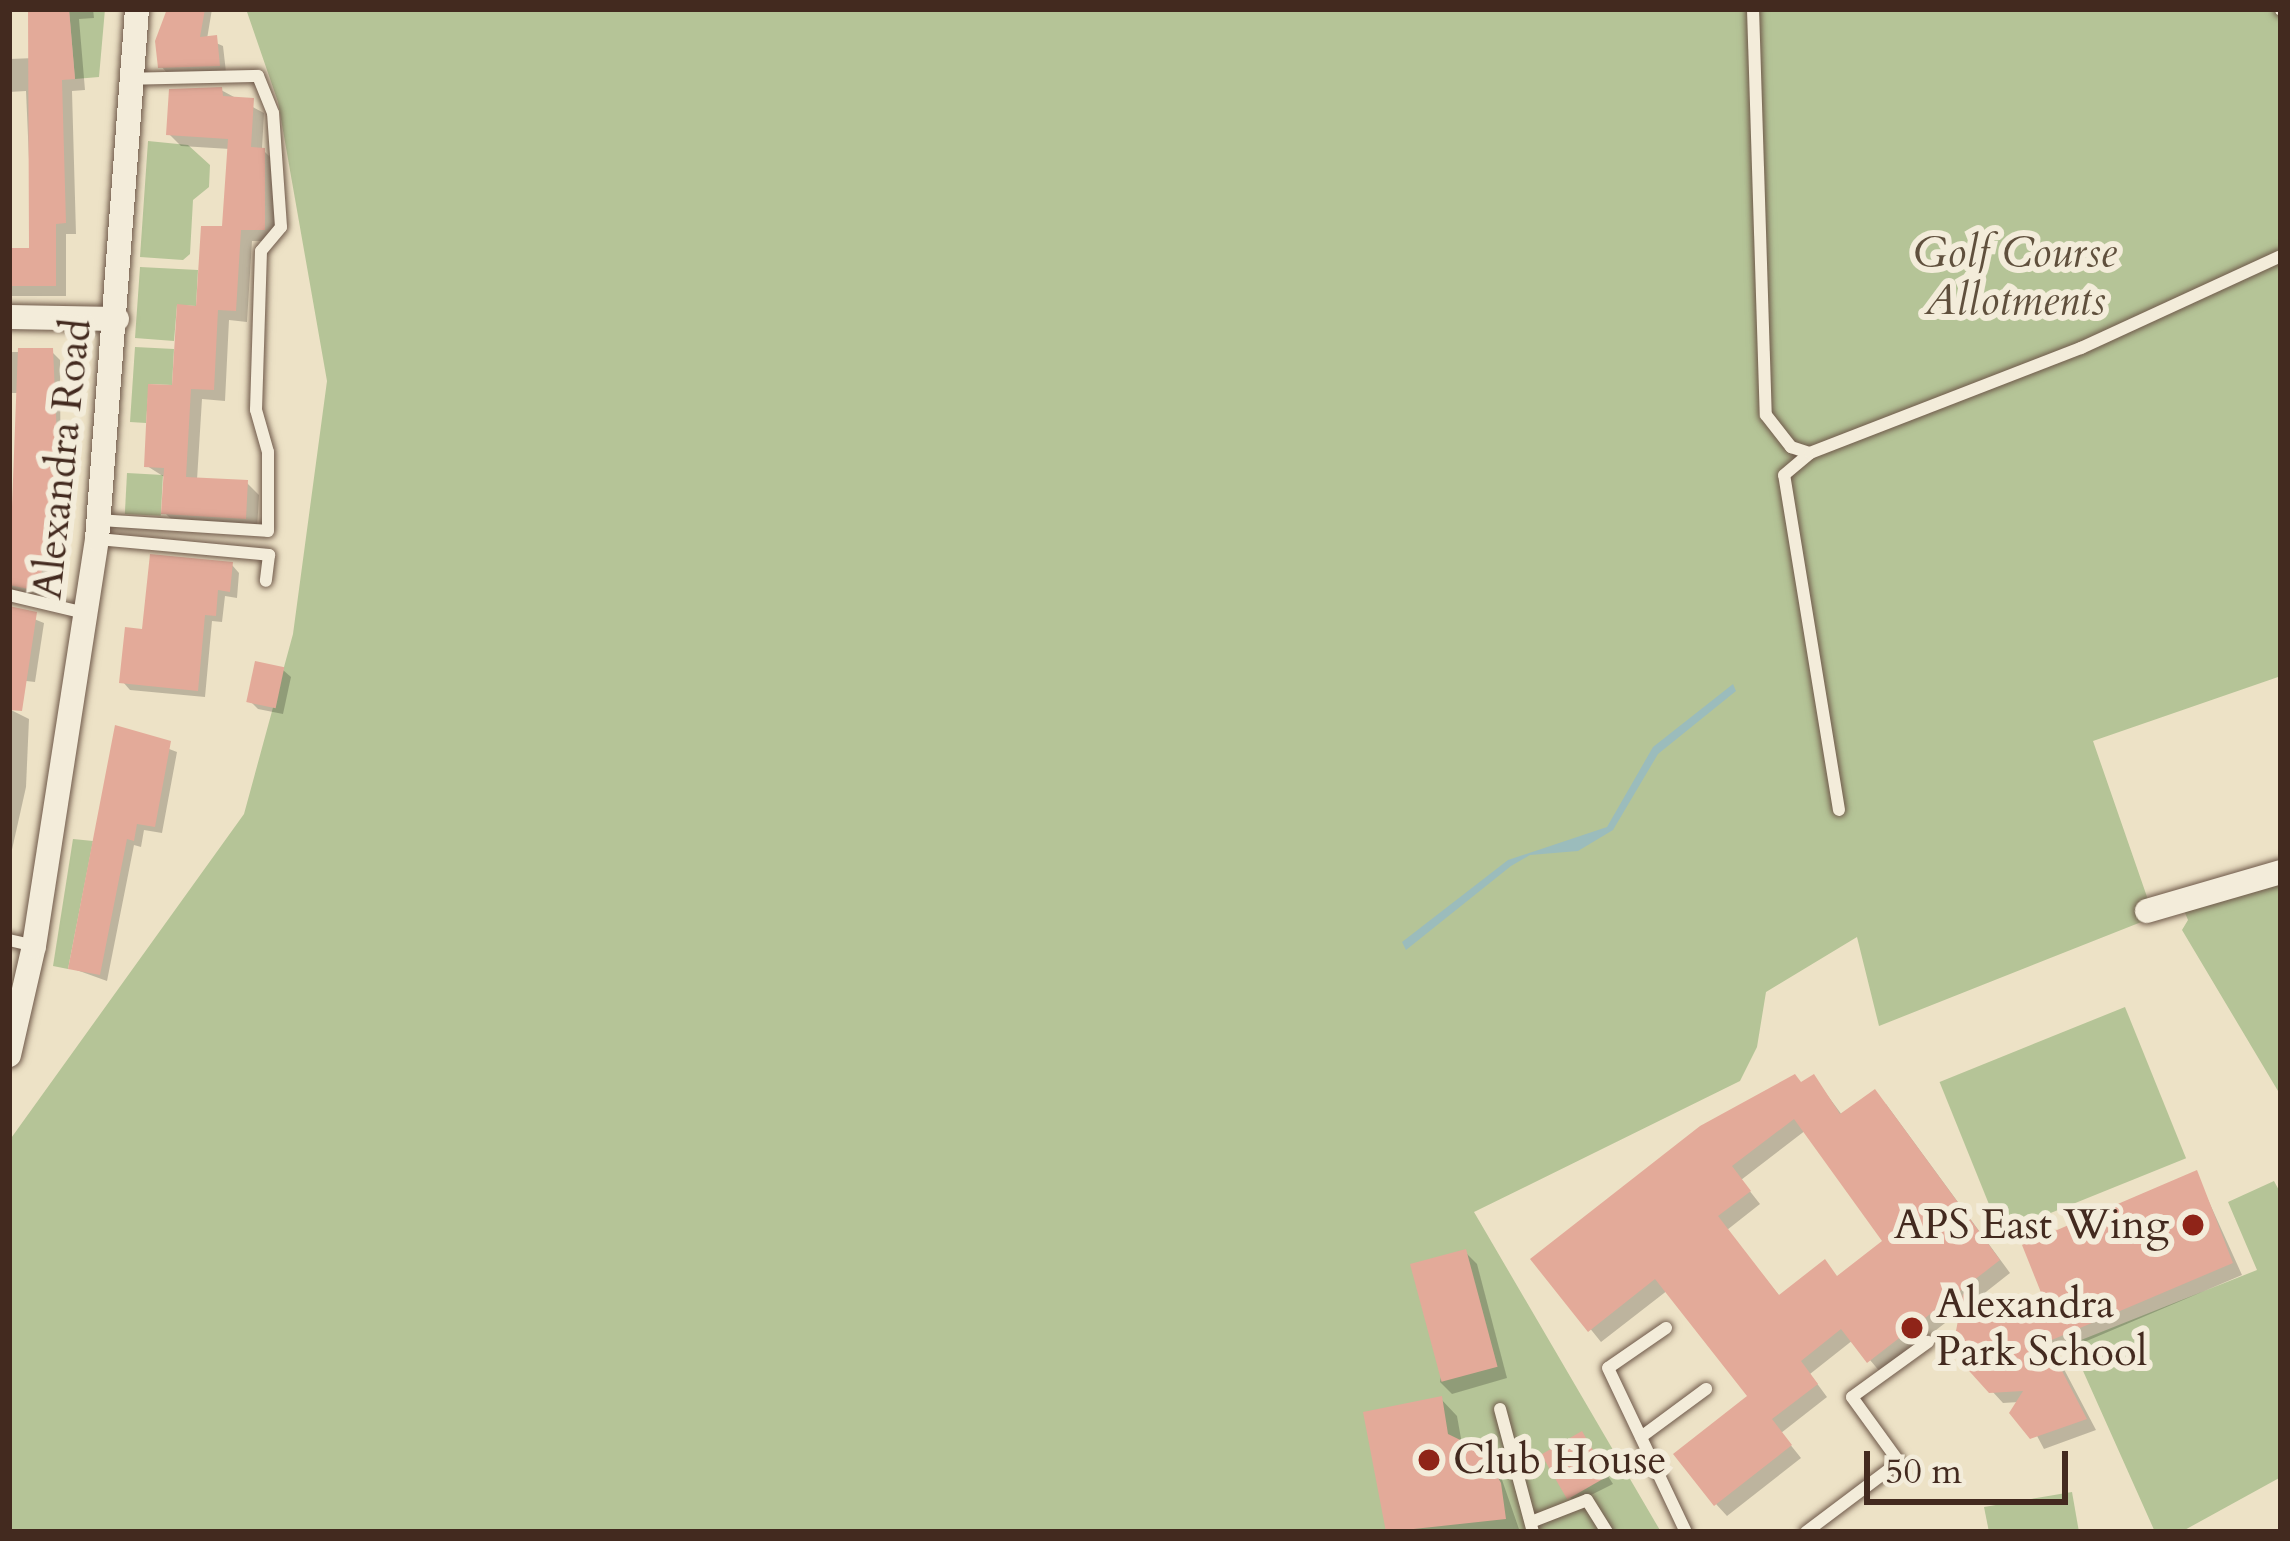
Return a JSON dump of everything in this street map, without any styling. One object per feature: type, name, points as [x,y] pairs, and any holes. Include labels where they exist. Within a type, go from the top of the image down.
[{"type":"street","name":"Alexandra Road","points":[[10,1046],[34,946],[98,529],[117,320],[127,80],[137,9]]},
{"type":"street","points":[[9,316],[117,320]]},
{"type":"street","points":[[2146,911],[2281,872]]},
{"type":"lane","points":[[1753,9],[1766,416],[1791,447],[1810,453]]},
{"type":"lane","points":[[98,529],[268,531],[268,452],[256,410],[261,250],[281,227],[273,113],[258,76],[127,80]]},
{"type":"lane","points":[[1838,810],[1781,486],[1810,453],[2081,348],[2281,256]]},
{"type":"lane","points":[[98,529],[268,555],[266,580]]},
{"type":"lane","points":[[9,596],[86,614]]},
{"type":"lane","points":[[9,940],[34,946]]},
{"type":"lane","points":[[1666,1328],[1608,1369],[1686,1532]]},
{"type":"lane","points":[[1806,1532],[1900,1462],[1852,1397],[1928,1342]]},
{"type":"lane","points":[[1641,1437],[1706,1389]]},
{"type":"lane","points":[[1500,1409],[1532,1527],[1587,1500],[1607,1532]]},
{"type":"green space","points":[[69,9],[105,9],[99,77],[75,79]]},
{"type":"green space","name":"Golf Course Allotments","points":[[246,9],[2281,9],[2281,676],[2093,741],[2154,917],[1879,1026],[1857,937],[1766,992],[1757,1047],[1740,1081],[1474,1212],[1661,1532],[9,1532],[9,1141],[244,814],[293,634],[327,381],[278,102]]},
{"type":"green space","points":[[148,141],[188,145],[210,165],[209,187],[193,200],[190,254],[183,260],[140,257]]},
{"type":"green space","points":[[140,267],[198,270],[196,306],[177,305],[174,341],[135,338]]},
{"type":"green space","points":[[135,347],[174,349],[172,385],[149,384],[146,423],[130,422]]},
{"type":"green space","points":[[127,473],[163,475],[161,516],[125,514]]},
{"type":"green space","points":[[73,839],[93,841],[68,969],[53,966]]},
{"type":"green space","points":[[2281,872],[2281,1096],[2182,930],[2188,920],[2180,901]]},
{"type":"green space","points":[[2125,1007],[2186,1158],[2001,1233],[1940,1082]]},
{"type":"green space","points":[[2274,1181],[2281,1194],[2281,1477],[2181,1532],[2155,1532],[2071,1344],[2257,1270],[2228,1202]]},
{"type":"green space","points":[[2072,1492],[2079,1532],[1989,1532],[1984,1507]]},
{"type":"water","points":[[1733,684],[1736,691],[1658,754],[1613,830],[1578,851],[1530,855],[1511,866],[1406,950],[1402,942],[1508,860],[1607,827],[1653,747]]},
{"type":"building","points":[[28,9],[69,9],[75,79],[62,80],[66,223],[56,224],[56,286],[9,286],[9,248],[29,248]]},
{"type":"building","points":[[167,9],[205,9],[200,37],[217,35],[220,66],[158,68],[155,41]]},
{"type":"building","points":[[222,87],[223,96],[254,98],[251,147],[265,148],[265,230],[241,230],[236,311],[218,310],[214,390],[191,389],[186,477],[248,480],[246,519],[161,514],[164,468],[144,467],[148,384],[172,385],[177,304],[196,306],[201,226],[222,226],[228,139],[166,135],[169,89]]},
{"type":"building","points":[[18,348],[53,348],[59,483],[38,591],[9,585]]},
{"type":"building","points":[[150,554],[233,562],[230,592],[218,590],[216,616],[205,615],[198,691],[119,683],[125,627],[142,629]]},
{"type":"building","points":[[9,606],[37,612],[22,711],[9,710]]},
{"type":"building","points":[[255,661],[284,667],[276,708],[246,702]]},
{"type":"building","points":[[115,725],[171,741],[155,827],[137,824],[134,841],[127,839],[100,975],[68,969]]},
{"type":"building","points":[[1795,1074],[1801,1082],[1814,1074],[1840,1114],[1875,1089],[2000,1260],[1867,1363],[1841,1329],[1801,1361],[1818,1384],[1772,1419],[1792,1445],[1714,1506],[1673,1454],[1747,1396],[1655,1279],[1588,1332],[1530,1259],[1700,1126]],"holes":[[[1794,1119],[1882,1241],[1837,1276],[1825,1259],[1779,1295],[1718,1216],[1751,1191],[1732,1166]]]},
{"type":"building","points":[[2197,1170],[2233,1263],[2047,1342],[2087,1419],[2030,1439],[2009,1413],[2023,1391],[1989,1393],[1952,1352],[1963,1294],[2046,1305],[2022,1245]]},
{"type":"building","points":[[1466,1249],[1498,1367],[1442,1382],[1410,1264]]},
{"type":"building","name":"Club House","points":[[1442,1396],[1448,1434],[1483,1451],[1501,1483],[1506,1519],[1386,1532],[1363,1412]]},
{"type":"building","points":[[1582,1431],[1608,1476],[1567,1500],[1541,1454]]},
{"type":"place","name":"APS East Wing","points":[[2193,1225]]},
{"type":"place","name":"Alexandra Park School","points":[[1912,1328]]},
{"type":"place","name":"Club House","points":[[1429,1460]]}]
